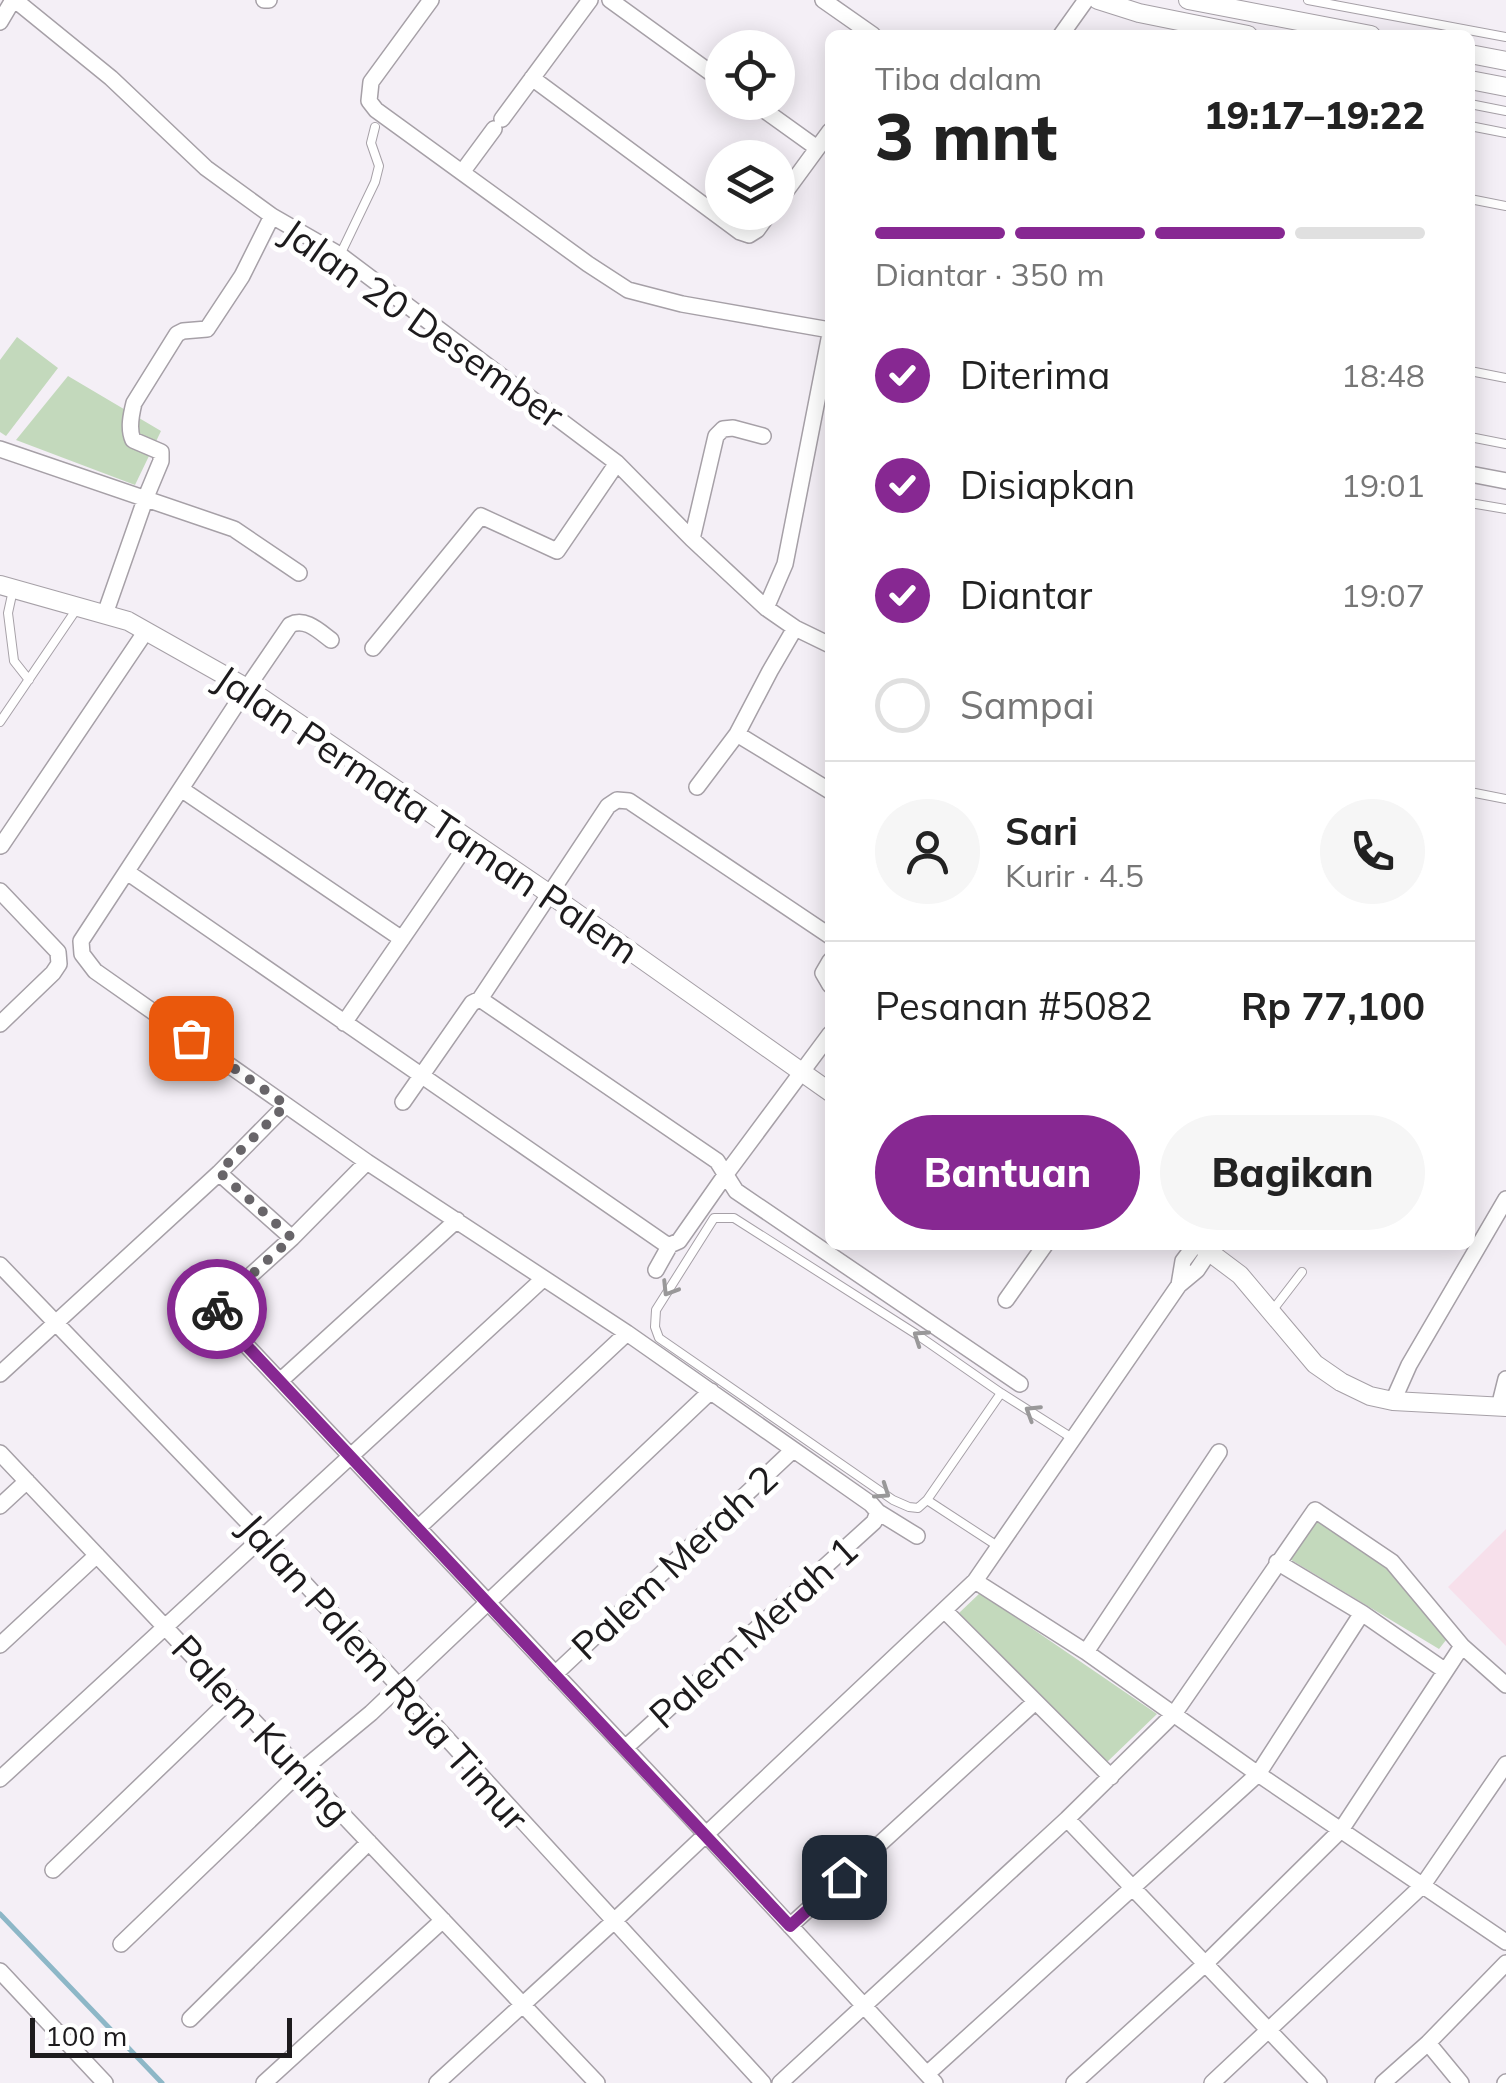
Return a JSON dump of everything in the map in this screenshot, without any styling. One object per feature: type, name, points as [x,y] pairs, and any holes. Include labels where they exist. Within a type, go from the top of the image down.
[{"type":"street","points":[[0,22],[14,0]]},
{"type":"street","name":"Jalan 20 Desember","points":[[14,0],[111,78],[206,168],[272,216],[340,255],[617,463],[766,608],[825,642]]},
{"type":"street","points":[[430,0],[371,82],[369,100],[376,110],[628,290],[825,331]]},
{"type":"street","points":[[463,171],[590,0]]},
{"type":"street","points":[[610,0],[705,69]]},
{"type":"street","points":[[823,0],[866,30]]},
{"type":"street","points":[[1065,30],[1086,0]]},
{"type":"street","points":[[1098,0],[1139,13],[1223,30]]},
{"type":"street","points":[[1188,0],[1345,30]]},
{"type":"street","points":[[1475,55],[1506,61]]},
{"type":"street","points":[[532,78],[705,206]]},
{"type":"street","points":[[1475,81],[1506,87]]},
{"type":"street","points":[[778,120],[817,148]]},
{"type":"street","points":[[795,178],[825,138]]},
{"type":"street","points":[[105,614],[161,461],[161,452],[131,436],[134,404],[177,334],[207,329],[242,276],[272,216]]},
{"type":"street","points":[[766,608],[785,564],[825,358]]},
{"type":"street","points":[[692,539],[716,436],[722,429],[733,428],[763,436]]},
{"type":"street","points":[[0,449],[234,528],[299,574]]},
{"type":"street","points":[[373,648],[481,516],[557,551],[617,463]]},
{"type":"street","points":[[1475,475],[1506,481]]},
{"type":"street","name":"Jalan Permata Taman Palem","points":[[7,587],[128,622],[247,688],[825,1089]]},
{"type":"street","points":[[331,640],[305,622],[295,622],[80,941],[82,954],[96,970],[363,1159],[627,1333],[917,1536]]},
{"type":"street","points":[[697,786],[738,734],[796,628]]},
{"type":"street","points":[[1,846],[146,631]]},
{"type":"street","points":[[738,734],[825,788]]},
{"type":"street","points":[[180,788],[402,938]]},
{"type":"street","points":[[403,1102],[472,1003],[480,999],[608,806],[617,800],[629,801],[825,933]]},
{"type":"street","points":[[344,1023],[470,840]]},
{"type":"street","points":[[126,872],[664,1243],[680,1241],[825,1041]]},
{"type":"street","points":[[0,890],[58,952],[59,964],[0,1024]]},
{"type":"street","points":[[480,999],[717,1161],[736,1191],[1020,1384]]},
{"type":"street","points":[[0,1374],[286,1105]]},
{"type":"street","points":[[363,1159],[292,1238],[218,1305],[216,1313],[931,2078],[1258,1774],[1362,1614]]},
{"type":"street","points":[[219,1172],[292,1238]]},
{"type":"street","points":[[1393,1400],[1409,1365],[1506,1199]]},
{"type":"street","points":[[280,1381],[457,1220]]},
{"type":"street","points":[[656,1270],[670,1244]]},
{"type":"street","points":[[1006,1300],[1038,1250]]},
{"type":"street","points":[[438,2083],[976,1581],[1179,1285],[1197,1270],[1201,1250]]},
{"type":"street","points":[[1206,1250],[1240,1275],[1315,1364],[1370,1396],[1503,1407],[1506,1379]]},
{"type":"street","name":"Jalan Palem Raja Timur","points":[[0,1265],[263,1538],[763,2083]]},
{"type":"street","points":[[0,1779],[543,1278]]},
{"type":"street","points":[[418,1528],[627,1333]]},
{"type":"street","points":[[121,1944],[710,1391]]},
{"type":"street","name":"Palem Merah 2","points":[[555,1674],[793,1450]]},
{"type":"street","points":[[1086,1652],[1220,1452]]},
{"type":"street","name":"Palem Kuning","points":[[0,1453],[597,2083]]},
{"type":"street","points":[[0,1506],[27,1481]]},
{"type":"street","points":[[780,2083],[1067,1819],[1174,1714],[1315,1510],[1392,1562],[1462,1646],[1506,1685]]},
{"type":"street","name":"Palem Merah 1","points":[[625,1748],[874,1522],[878,1512]]},
{"type":"street","points":[[0,1645],[97,1555]]},
{"type":"street","points":[[1278,1562],[1444,1670]]},
{"type":"street","points":[[976,1581],[1086,1652],[1506,1942]]},
{"type":"street","points":[[945,1611],[1111,1777]]},
{"type":"street","points":[[1074,2083],[1204,1964],[1340,1830],[1462,1646]]},
{"type":"street","points":[[53,1870],[232,1698]]},
{"type":"street","points":[[790,1926],[1034,1703]]},
{"type":"street","points":[[1212,2083],[1423,1885],[1506,1764]]},
{"type":"street","points":[[1067,1819],[1319,2083]]},
{"type":"street","points":[[190,2019],[369,1842]]},
{"type":"street","points":[[264,2083],[442,1920]]},
{"type":"street","points":[[1382,2083],[1504,1969]]},
{"type":"street","points":[[0,1971],[104,2083]]},
{"type":"street","points":[[1428,2042],[1461,2083]]},
{"type":"lane","points":[[1308,0],[1469,30]]},
{"type":"lane","points":[[1475,31],[1506,37]]},
{"type":"lane","points":[[1475,105],[1506,111]]},
{"type":"lane","points":[[340,255],[375,182],[379,166],[371,142],[376,127]]},
{"type":"lane","points":[[1475,127],[1506,133]]},
{"type":"lane","points":[[1475,200],[1506,206]]},
{"type":"lane","points":[[1475,371],[1506,378]]},
{"type":"lane","points":[[1475,438],[1506,444]]},
{"type":"lane","points":[[1475,503],[1506,509]]},
{"type":"lane","points":[[7,587],[4,612],[14,661],[29,680]]},
{"type":"lane","points":[[0,722],[78,607]]},
{"type":"lane","points":[[1475,793],[1506,799]]},
{"type":"lane","points":[[1000,1393],[928,1500],[918,1508],[909,1507],[893,1500],[659,1338],[656,1310],[714,1218],[734,1218],[1072,1438]]},
{"type":"lane","points":[[1272,1310],[1302,1272]]},
{"type":"lane","points":[[928,1500],[999,1547]]},
{"type":"shaded area","points":[[1506,1529],[1506,1646],[1448,1587]]},
{"type":"green space","points":[[17,337],[58,368],[6,436],[0,432],[0,360]]},
{"type":"green space","points":[[68,376],[161,431],[135,485],[16,440]]},
{"type":"green space","points":[[1315,1516],[1398,1572],[1450,1635],[1439,1649],[1288,1558]]},
{"type":"green space","points":[[980,1593],[1157,1714],[1106,1763],[959,1613]]},
{"type":"waterway","points":[[0,1914],[162,2083]]},
{"type":"way so far","points":[[191,1038],[286,1105],[219,1172],[292,1238],[217,1309]]},
{"type":"route","points":[[217,1309],[216,1313],[790,1926],[844,1877]]}]
